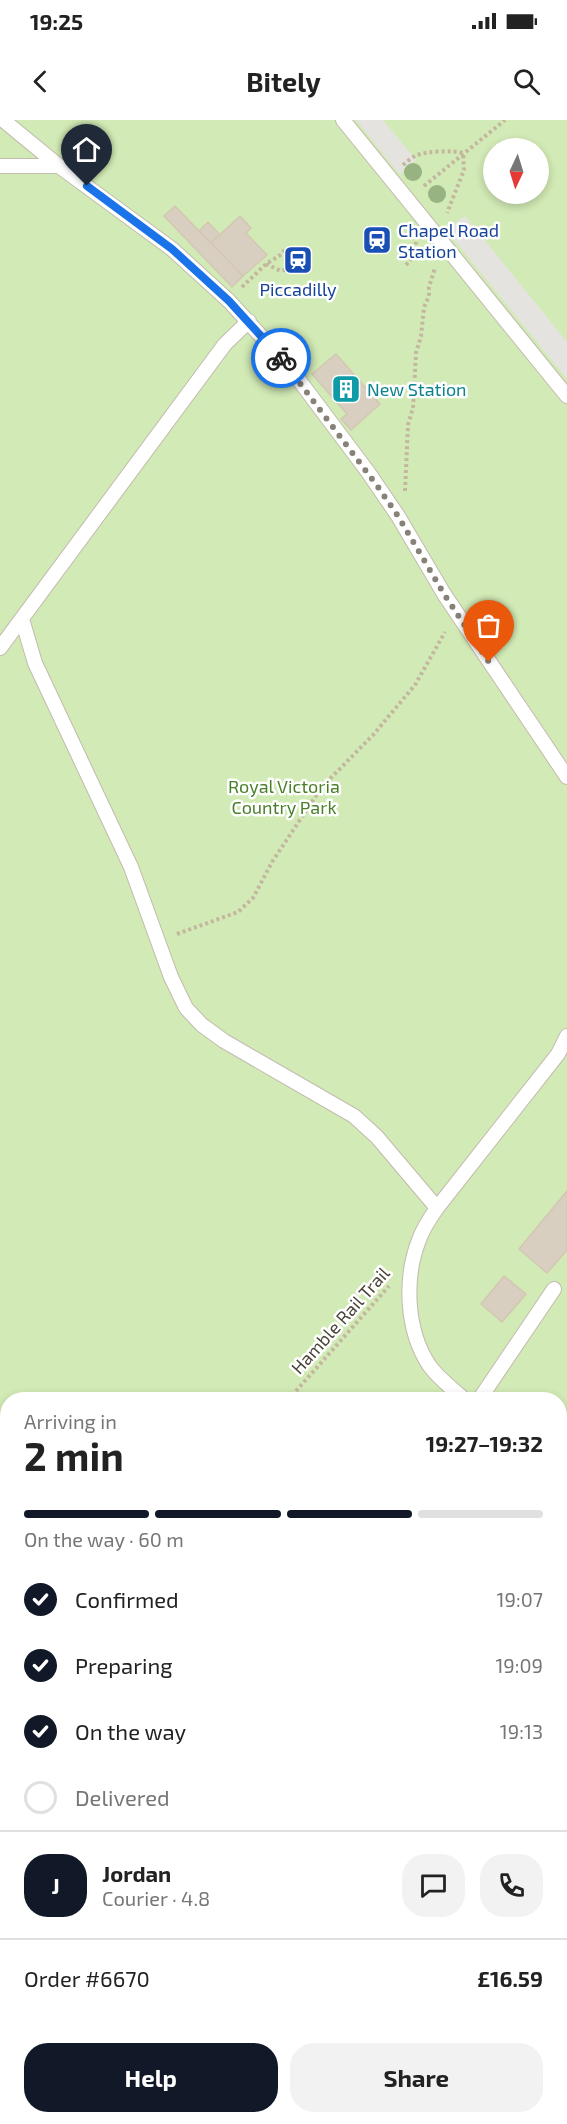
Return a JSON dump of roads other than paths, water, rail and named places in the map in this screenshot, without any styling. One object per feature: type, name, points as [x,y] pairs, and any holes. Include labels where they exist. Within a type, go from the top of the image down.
[{"type":"lane","points":[[3,120],[59,166],[172,249],[249,321],[290,368],[398,516],[459,615],[567,777]]},
{"type":"lane","points":[[343,120],[567,396]]},
{"type":"lane","points":[[0,166],[59,166]]},
{"type":"lane","points":[[0,648],[225,344],[249,321]]},
{"type":"lane","points":[[22,619],[36,663],[131,867],[171,977],[186,1008],[202,1025],[224,1041],[354,1116],[377,1137],[437,1208]]},
{"type":"lane","points":[[456,1392],[429,1365],[415,1334],[410,1283],[413,1258],[425,1226],[437,1208],[558,1054],[567,1036]]},
{"type":"lane","points":[[484,1392],[554,1289]]},
{"type":"place","name":"Chapel Road Station","points":[[377,240]]},
{"type":"place","name":"Piccadilly","points":[[298,260]]},
{"type":"place","name":"New Station","points":[[346,389]]},
{"type":"park label","name":"Royal Victoria Country Park","points":[[284,796]]}]
